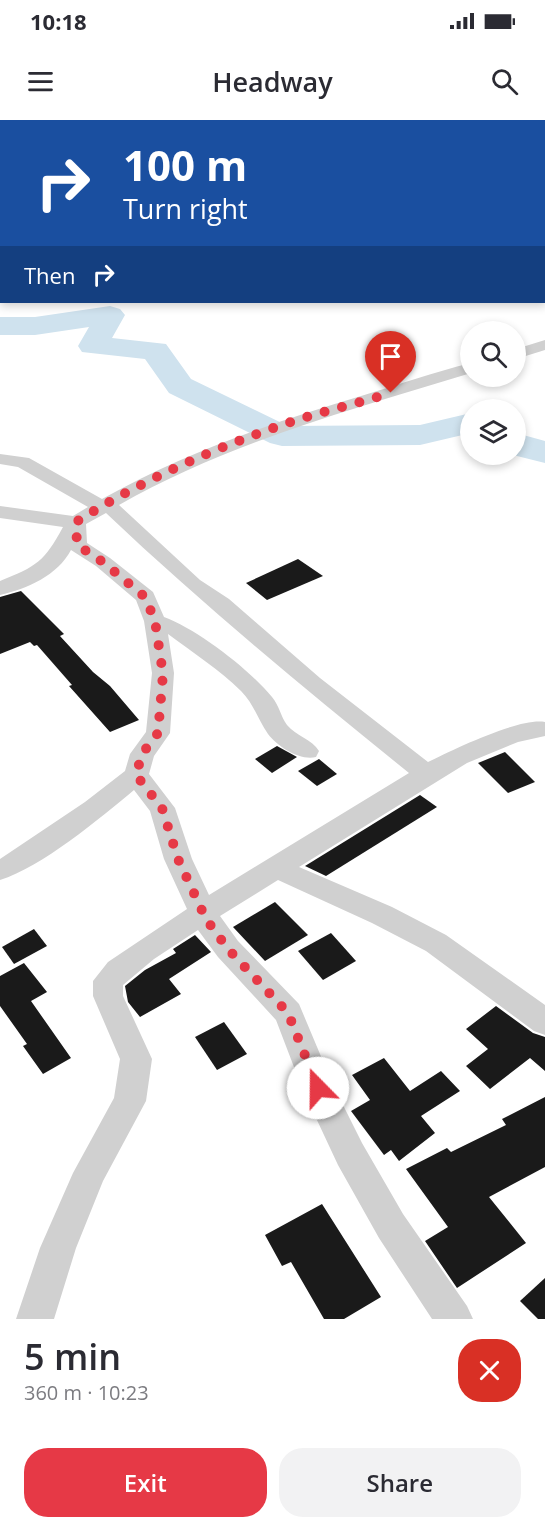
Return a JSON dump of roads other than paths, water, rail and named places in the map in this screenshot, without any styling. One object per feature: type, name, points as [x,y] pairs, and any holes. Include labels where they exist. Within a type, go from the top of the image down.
[{"type":"street","points":[[526,351],[545,345]]},
{"type":"street","points":[[0,589],[40,572],[57,557],[76,522],[116,497],[181,466],[284,424],[460,371]]},
{"type":"street","points":[[0,459],[23,462],[104,506],[312,683],[425,773]]},
{"type":"street","points":[[0,512],[76,522]]},
{"type":"street","points":[[0,870],[16,863],[94,809],[136,775],[142,754],[158,733],[163,674],[155,621],[145,597],[103,562],[77,545],[76,522]]},
{"type":"street","points":[[155,621],[176,629],[249,685],[265,704],[278,731],[307,751]]},
{"type":"street","points":[[35,1319],[58,1248],[90,1173],[130,1101],[136,1059],[108,996],[108,981],[118,970],[203,910],[336,832],[425,773],[467,753],[524,732],[541,729]]},
{"type":"street","points":[[136,775],[162,808],[178,859],[206,919],[228,949],[288,1013],[318,1088],[350,1154],[391,1226],[454,1319]]},
{"type":"street","points":[[276,868],[382,915],[436,943],[545,1022]]},
{"type":"waterway","points":[[0,326],[35,326],[110,315],[93,346],[155,351],[180,386],[282,436],[420,435],[460,426]]},
{"type":"waterway","points":[[526,448],[545,452]]}]
